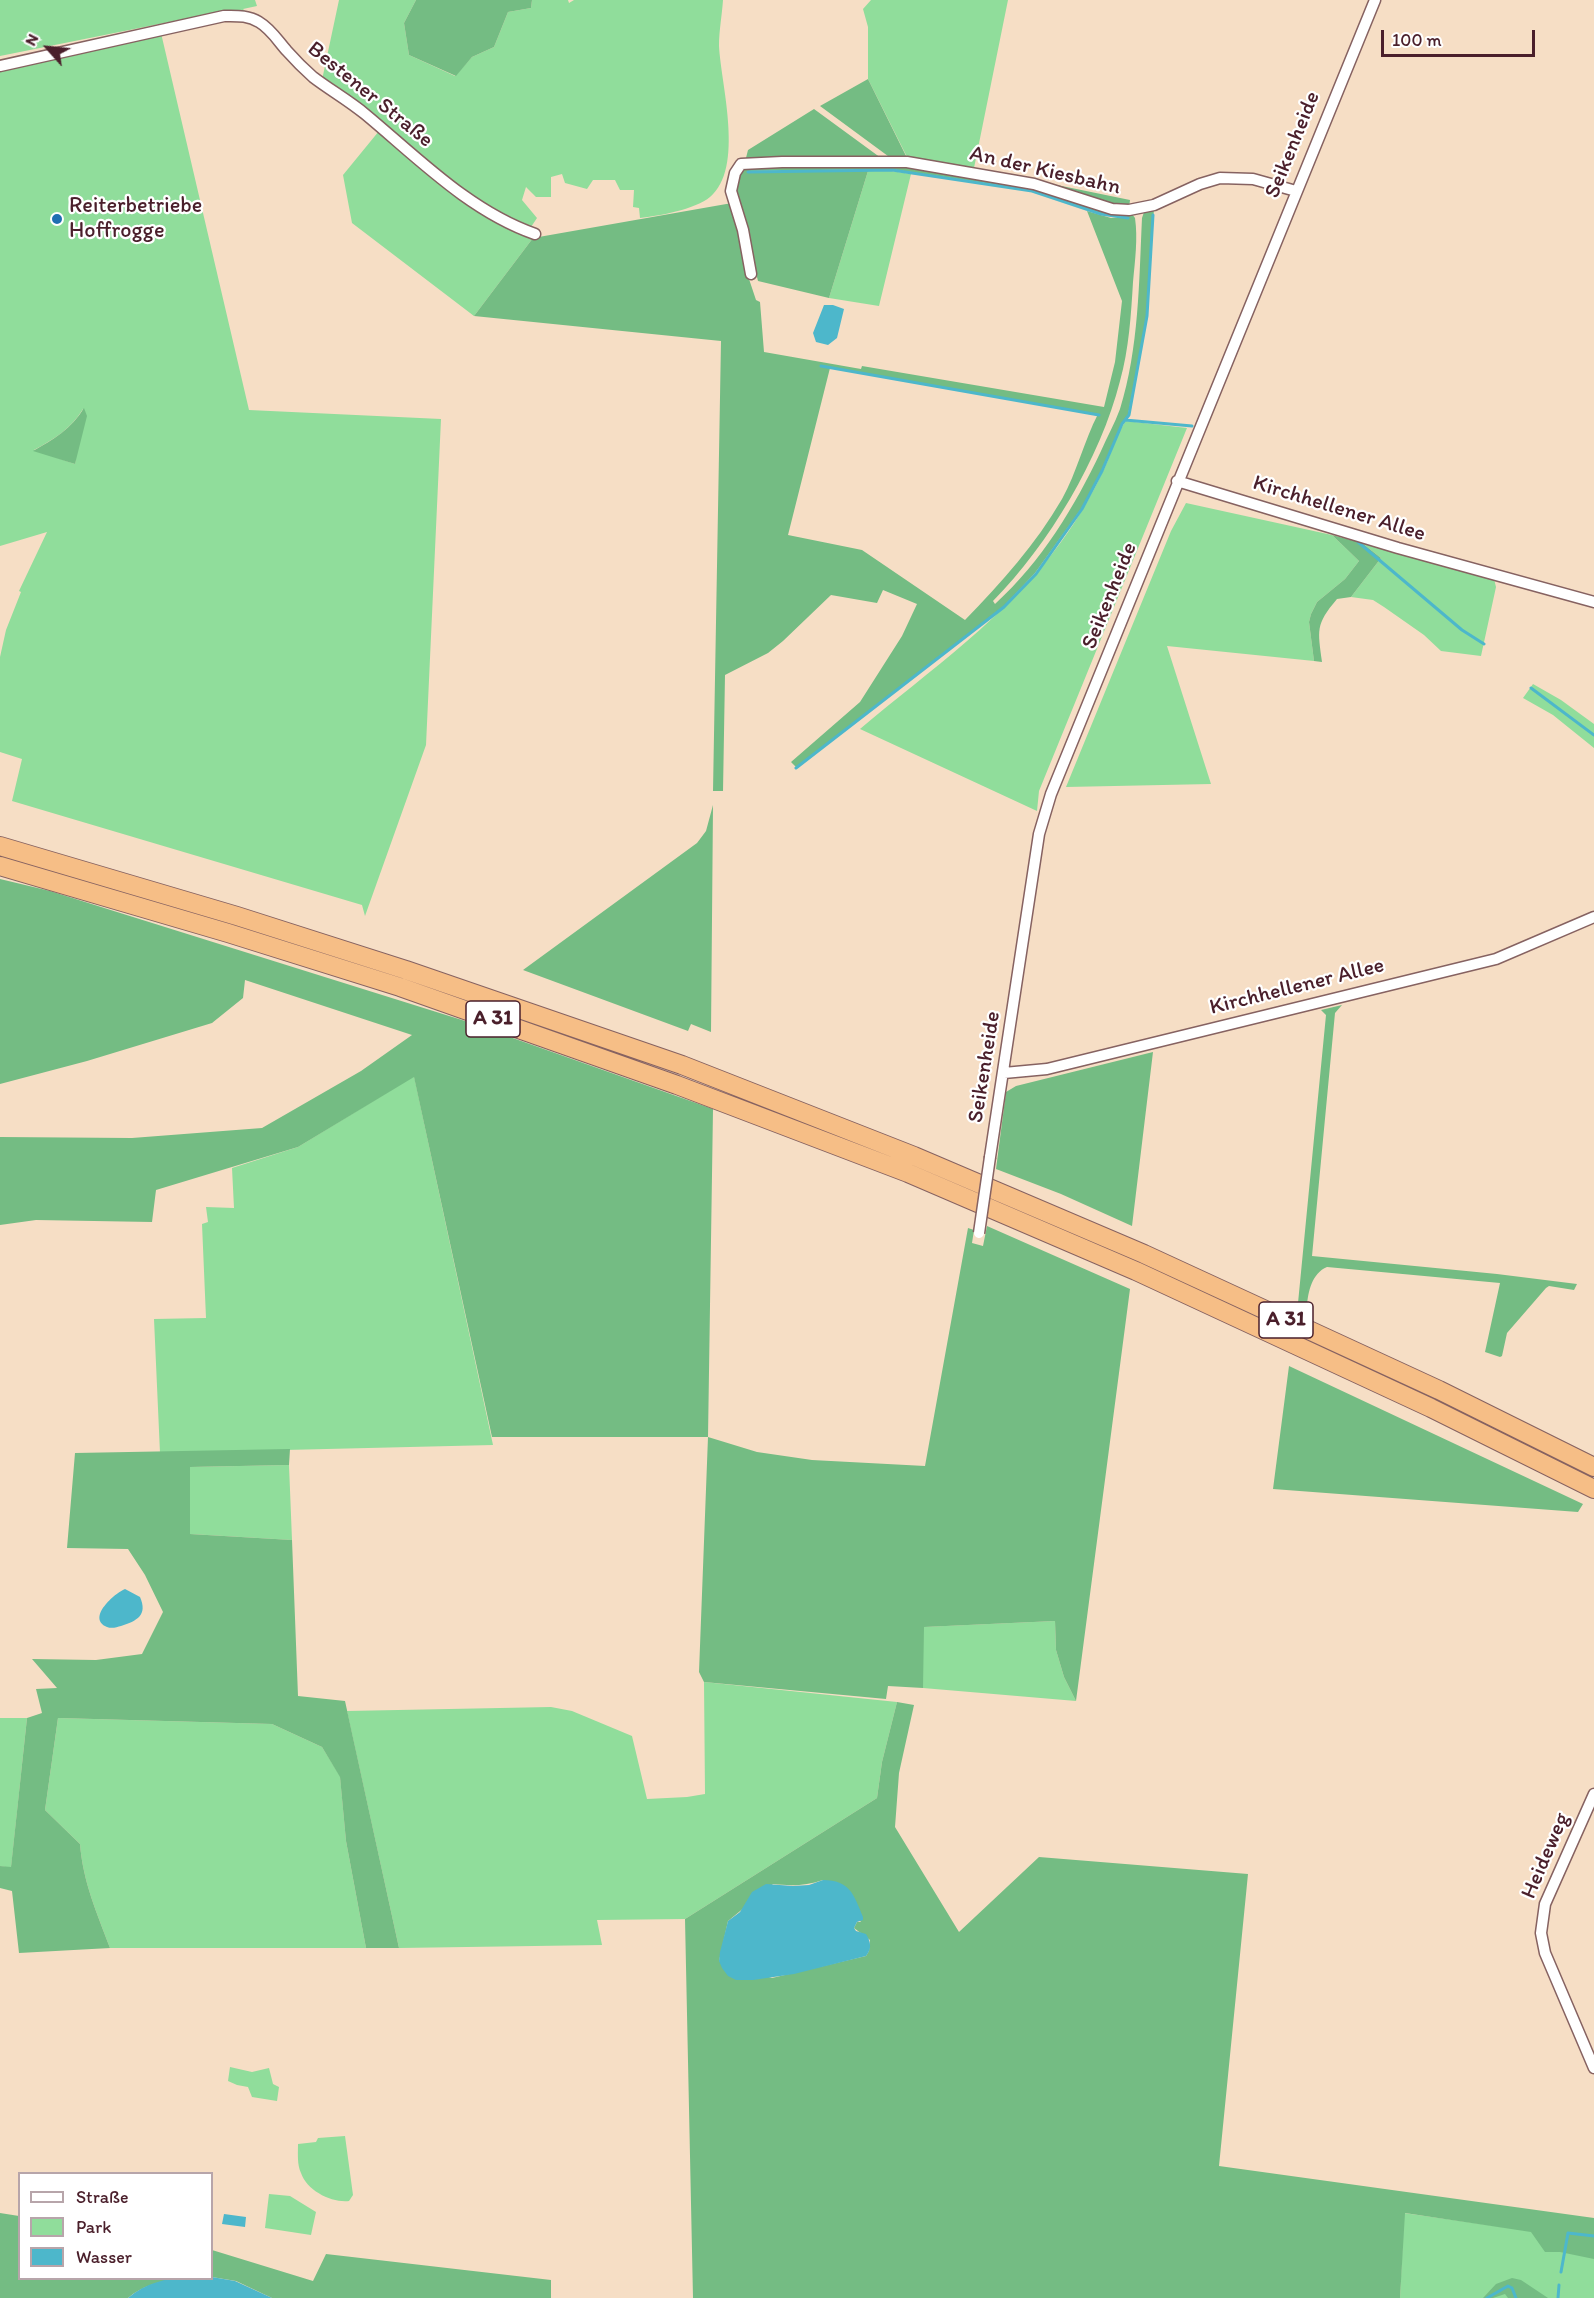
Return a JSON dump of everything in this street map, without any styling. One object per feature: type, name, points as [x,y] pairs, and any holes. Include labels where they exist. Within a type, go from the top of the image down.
[{"type":"highway","name":"A 31","points":[[0,846],[237,916],[384,963],[704,1074],[914,1156],[1144,1254],[1439,1390],[1594,1467]]},
{"type":"highway","name":"A 31","points":[[0,866],[228,933],[400,987],[677,1084],[897,1169],[1146,1276],[1431,1408],[1594,1489]]},
{"type":"street","name":"Seikenheide","points":[[979,1233],[1043,818],[1375,0]]},
{"type":"street","name":"Bestener Straße","points":[[0,66],[224,16],[244,16],[259,22],[272,32],[286,51],[313,77],[365,114],[422,163],[489,212],[509,224],[535,234]]},
{"type":"street","name":"An der Kiesbahn","points":[[751,274],[743,230],[731,191],[735,172],[741,164],[907,162],[1034,184],[1112,209],[1129,210],[1154,205],[1200,184],[1220,178],[1253,179],[1296,191]]},
{"type":"street","name":"Kirchhellener Allee","points":[[1178,481],[1408,551],[1594,602]]},
{"type":"street","name":"Kirchhellener Allee","points":[[1004,1073],[1047,1070],[1496,959],[1594,917]]},
{"type":"street","name":"Heideweg","points":[[1594,1794],[1545,1904],[1541,1933],[1547,1960],[1594,2068]]},
{"type":"green space","points":[[0,0],[255,0],[257,6],[243,9],[246,12],[209,14],[0,56]]},
{"type":"green space","points":[[339,0],[416,0],[404,23],[409,55],[455,76],[472,57],[494,47],[508,12],[531,8],[532,0],[568,0],[569,3],[574,0],[723,0],[719,46],[729,147],[721,184],[710,197],[696,205],[667,214],[640,218],[639,208],[633,207],[634,190],[620,190],[615,180],[593,180],[587,189],[565,183],[562,174],[551,177],[551,197],[536,197],[526,187],[522,200],[537,218],[531,227],[495,213],[322,80]]},
{"type":"green space","points":[[416,0],[532,0],[531,8],[508,12],[494,47],[472,57],[456,76],[409,55],[404,23]]},
{"type":"green space","points":[[871,0],[1008,0],[974,168],[907,157],[868,79],[868,27],[863,9]]},
{"type":"green space","points":[[161,33],[249,410],[441,419],[426,745],[365,916],[362,905],[12,801],[22,759],[0,752],[0,657],[6,630],[21,592],[19,591],[47,532],[0,546],[0,71],[119,45]],"holes":[[[83,409],[75,464],[34,450],[67,428]]]},
{"type":"green space","points":[[868,79],[907,158],[974,168],[1130,200],[1129,208],[892,159],[820,106]]},
{"type":"green space","points":[[814,109],[881,158],[745,160],[748,150]]},
{"type":"green space","points":[[379,131],[469,203],[507,228],[533,238],[474,316],[352,223],[343,175]]},
{"type":"green space","points":[[887,163],[1006,180],[1132,214],[1135,218],[1136,250],[1126,357],[1111,411],[1100,440],[1070,499],[1034,554],[993,601],[995,604],[1028,570],[1056,533],[1091,472],[1118,414],[1135,339],[1142,218],[1144,212],[1154,208],[1147,314],[1128,415],[1081,509],[1035,573],[1003,607],[796,767],[791,762],[860,702],[902,636],[917,604],[883,590],[877,603],[831,595],[768,653],[725,675],[723,791],[713,791],[721,341],[474,316],[533,238],[732,203],[747,273],[756,300],[760,302],[764,352],[861,369],[862,366],[1104,407],[1115,362],[1122,301],[1087,211],[1111,218],[1128,217],[1103,214],[1032,190],[891,169],[748,171],[868,171],[829,298],[758,281],[734,186],[743,167]],"holes":[[[821,366],[1098,414],[1067,489],[1052,516],[1017,563],[965,620],[862,550],[788,535],[830,368]]]},
{"type":"green space","points":[[868,171],[911,174],[879,306],[829,298]]},
{"type":"green space","points":[[84,408],[87,416],[75,464],[33,451],[68,428]]},
{"type":"green space","points":[[1126,421],[1187,428],[1039,791],[1037,811],[860,729],[992,619],[1040,569],[1085,506]]},
{"type":"green space","points":[[1186,503],[1332,535],[1359,561],[1345,579],[1317,602],[1311,614],[1309,622],[1314,661],[1167,646],[1211,784],[1066,787],[1171,531]]},
{"type":"green space","points":[[1332,535],[1362,543],[1381,558],[1351,597],[1337,599],[1325,615],[1319,635],[1322,662],[1314,661],[1309,622],[1311,614],[1317,602],[1345,579],[1359,561]]},
{"type":"green space","points":[[1362,543],[1494,579],[1496,587],[1481,656],[1441,651],[1424,635],[1373,600],[1351,597],[1381,558]]},
{"type":"green space","points":[[1533,684],[1561,700],[1594,724],[1594,748],[1553,715],[1523,698]]},
{"type":"green space","points":[[713,805],[711,1032],[691,1024],[688,1031],[523,970],[697,843],[706,831]]},
{"type":"green space","points":[[0,879],[50,891],[462,1020],[713,1109],[708,1437],[492,1437],[414,1077],[298,1147],[156,1190],[152,1222],[36,1220],[0,1225],[0,1137],[132,1138],[262,1128],[361,1071],[412,1035],[245,980],[243,998],[212,1023],[87,1061],[0,1084]]},
{"type":"green space","points":[[1342,1005],[1335,1013],[1312,1256],[1577,1284],[1574,1290],[1549,1286],[1546,1288],[1507,1333],[1500,1357],[1485,1352],[1500,1283],[1327,1267],[1314,1278],[1307,1306],[1298,1303],[1326,1015],[1321,1010]]},
{"type":"green space","points":[[1153,1052],[1132,1226],[1061,1194],[996,1169],[1006,1092],[1016,1086]]},
{"type":"green space","points":[[414,1076],[493,1445],[160,1453],[154,1319],[206,1318],[202,1224],[208,1222],[206,1207],[234,1208],[232,1168],[298,1147]]},
{"type":"green space","points":[[987,1226],[1130,1289],[1076,1701],[1064,1677],[1056,1650],[1055,1621],[924,1627],[923,1688],[888,1686],[886,1699],[704,1682],[699,1672],[708,1437],[757,1452],[812,1460],[925,1466],[968,1228],[974,1230],[972,1243],[983,1246]]},
{"type":"green space","points":[[1289,1366],[1583,1504],[1578,1512],[1273,1489]]},
{"type":"green space","points":[[290,1449],[289,1465],[190,1467],[190,1534],[292,1540],[298,1696],[345,1701],[399,1948],[366,1948],[346,1841],[340,1777],[322,1747],[272,1724],[58,1718],[45,1810],[80,1844],[87,1884],[110,1948],[19,1953],[12,1891],[0,1888],[0,1866],[11,1867],[27,1718],[42,1713],[36,1689],[57,1688],[32,1659],[96,1660],[142,1654],[163,1612],[145,1575],[128,1549],[67,1548],[75,1453]]},
{"type":"green space","points":[[289,1465],[292,1540],[190,1534],[190,1467]]},
{"type":"green space","points":[[1055,1621],[1056,1650],[1064,1677],[1076,1701],[923,1688],[923,1627]]},
{"type":"green space","points":[[704,1682],[897,1702],[882,1762],[877,1798],[685,1919],[597,1920],[602,1945],[399,1948],[347,1711],[551,1707],[572,1711],[632,1736],[647,1799],[687,1797],[705,1794]]},
{"type":"green space","points":[[897,1702],[914,1705],[899,1773],[895,1827],[959,1932],[1039,1857],[1248,1874],[1219,2166],[1594,2218],[1594,2259],[1560,2252],[1545,2252],[1531,2232],[1405,2213],[1400,2298],[693,2298],[685,1919],[877,1798],[882,1762]],"holes":[[[823,1880],[861,1922],[857,1922],[854,1928],[870,1940],[866,1956],[772,1978],[719,1961],[728,1921],[773,1884],[798,1885]]]},
{"type":"green space","points":[[0,1718],[27,1718],[11,1868],[0,1866]]},
{"type":"green space","points":[[58,1718],[272,1724],[322,1747],[340,1776],[346,1841],[366,1948],[110,1948],[87,1884],[80,1844],[45,1810]]},
{"type":"green space","points":[[230,2067],[252,2072],[269,2068],[273,2084],[279,2087],[277,2101],[252,2097],[248,2087],[228,2081]]},
{"type":"green space","points":[[345,2136],[353,2195],[349,2201],[328,2198],[314,2190],[304,2179],[298,2159],[298,2144],[316,2142],[318,2138]]},
{"type":"green space","points":[[269,2194],[290,2196],[316,2212],[311,2235],[265,2228]]},
{"type":"green space","points":[[0,2213],[18,2216],[18,2280],[171,2280],[150,2285],[128,2298],[0,2298]]},
{"type":"green space","points":[[1404,2213],[1594,2240],[1594,2298],[1400,2298]]},
{"type":"green space","points":[[213,2250],[313,2281],[326,2254],[551,2280],[551,2298],[272,2298],[236,2281],[213,2277]]},
{"type":"green space","points":[[1512,2278],[1521,2280],[1548,2298],[1508,2298],[1505,2294],[1483,2298],[1496,2284]]},
{"type":"water","points":[[824,305],[844,309],[837,338],[828,345],[816,342],[813,333]]},
{"type":"water","points":[[125,1589],[140,1597],[142,1613],[127,1624],[114,1628],[107,1627],[101,1623],[101,1612],[109,1600]]},
{"type":"water","points":[[823,1880],[845,1886],[854,1896],[863,1920],[857,1922],[854,1928],[866,1934],[870,1943],[866,1956],[794,1974],[753,1980],[736,1980],[728,1976],[719,1961],[728,1921],[740,1912],[752,1892],[766,1884],[809,1885]]},
{"type":"water","points":[[224,2214],[246,2217],[245,2227],[222,2224]]},
{"type":"water","points":[[213,2277],[235,2281],[272,2298],[128,2298],[149,2285],[164,2280],[213,2280]]},
{"type":"waterway","points":[[748,172],[892,170],[1032,191],[1101,214],[1128,218]]},
{"type":"waterway","points":[[796,768],[1004,607],[1036,574],[1082,509],[1102,471],[1122,424],[1129,415],[1147,316],[1153,215]]},
{"type":"waterway","points":[[821,366],[1099,415]]},
{"type":"waterway","points":[[1125,420],[1192,426]]},
{"type":"waterway","points":[[1358,542],[1462,630],[1484,644]]},
{"type":"waterway","points":[[1531,688],[1594,735]]},
{"type":"waterway","points":[[1561,2272],[1568,2233],[1594,2236]]},
{"type":"waterway","points":[[1558,2298],[1559,2285]]},
{"type":"waterway","points":[[1487,2298],[1508,2286],[1512,2288],[1516,2298]]},
{"type":"place","name":"Reiterbetriebe Hoffrogge","points":[[57,219]]}]
